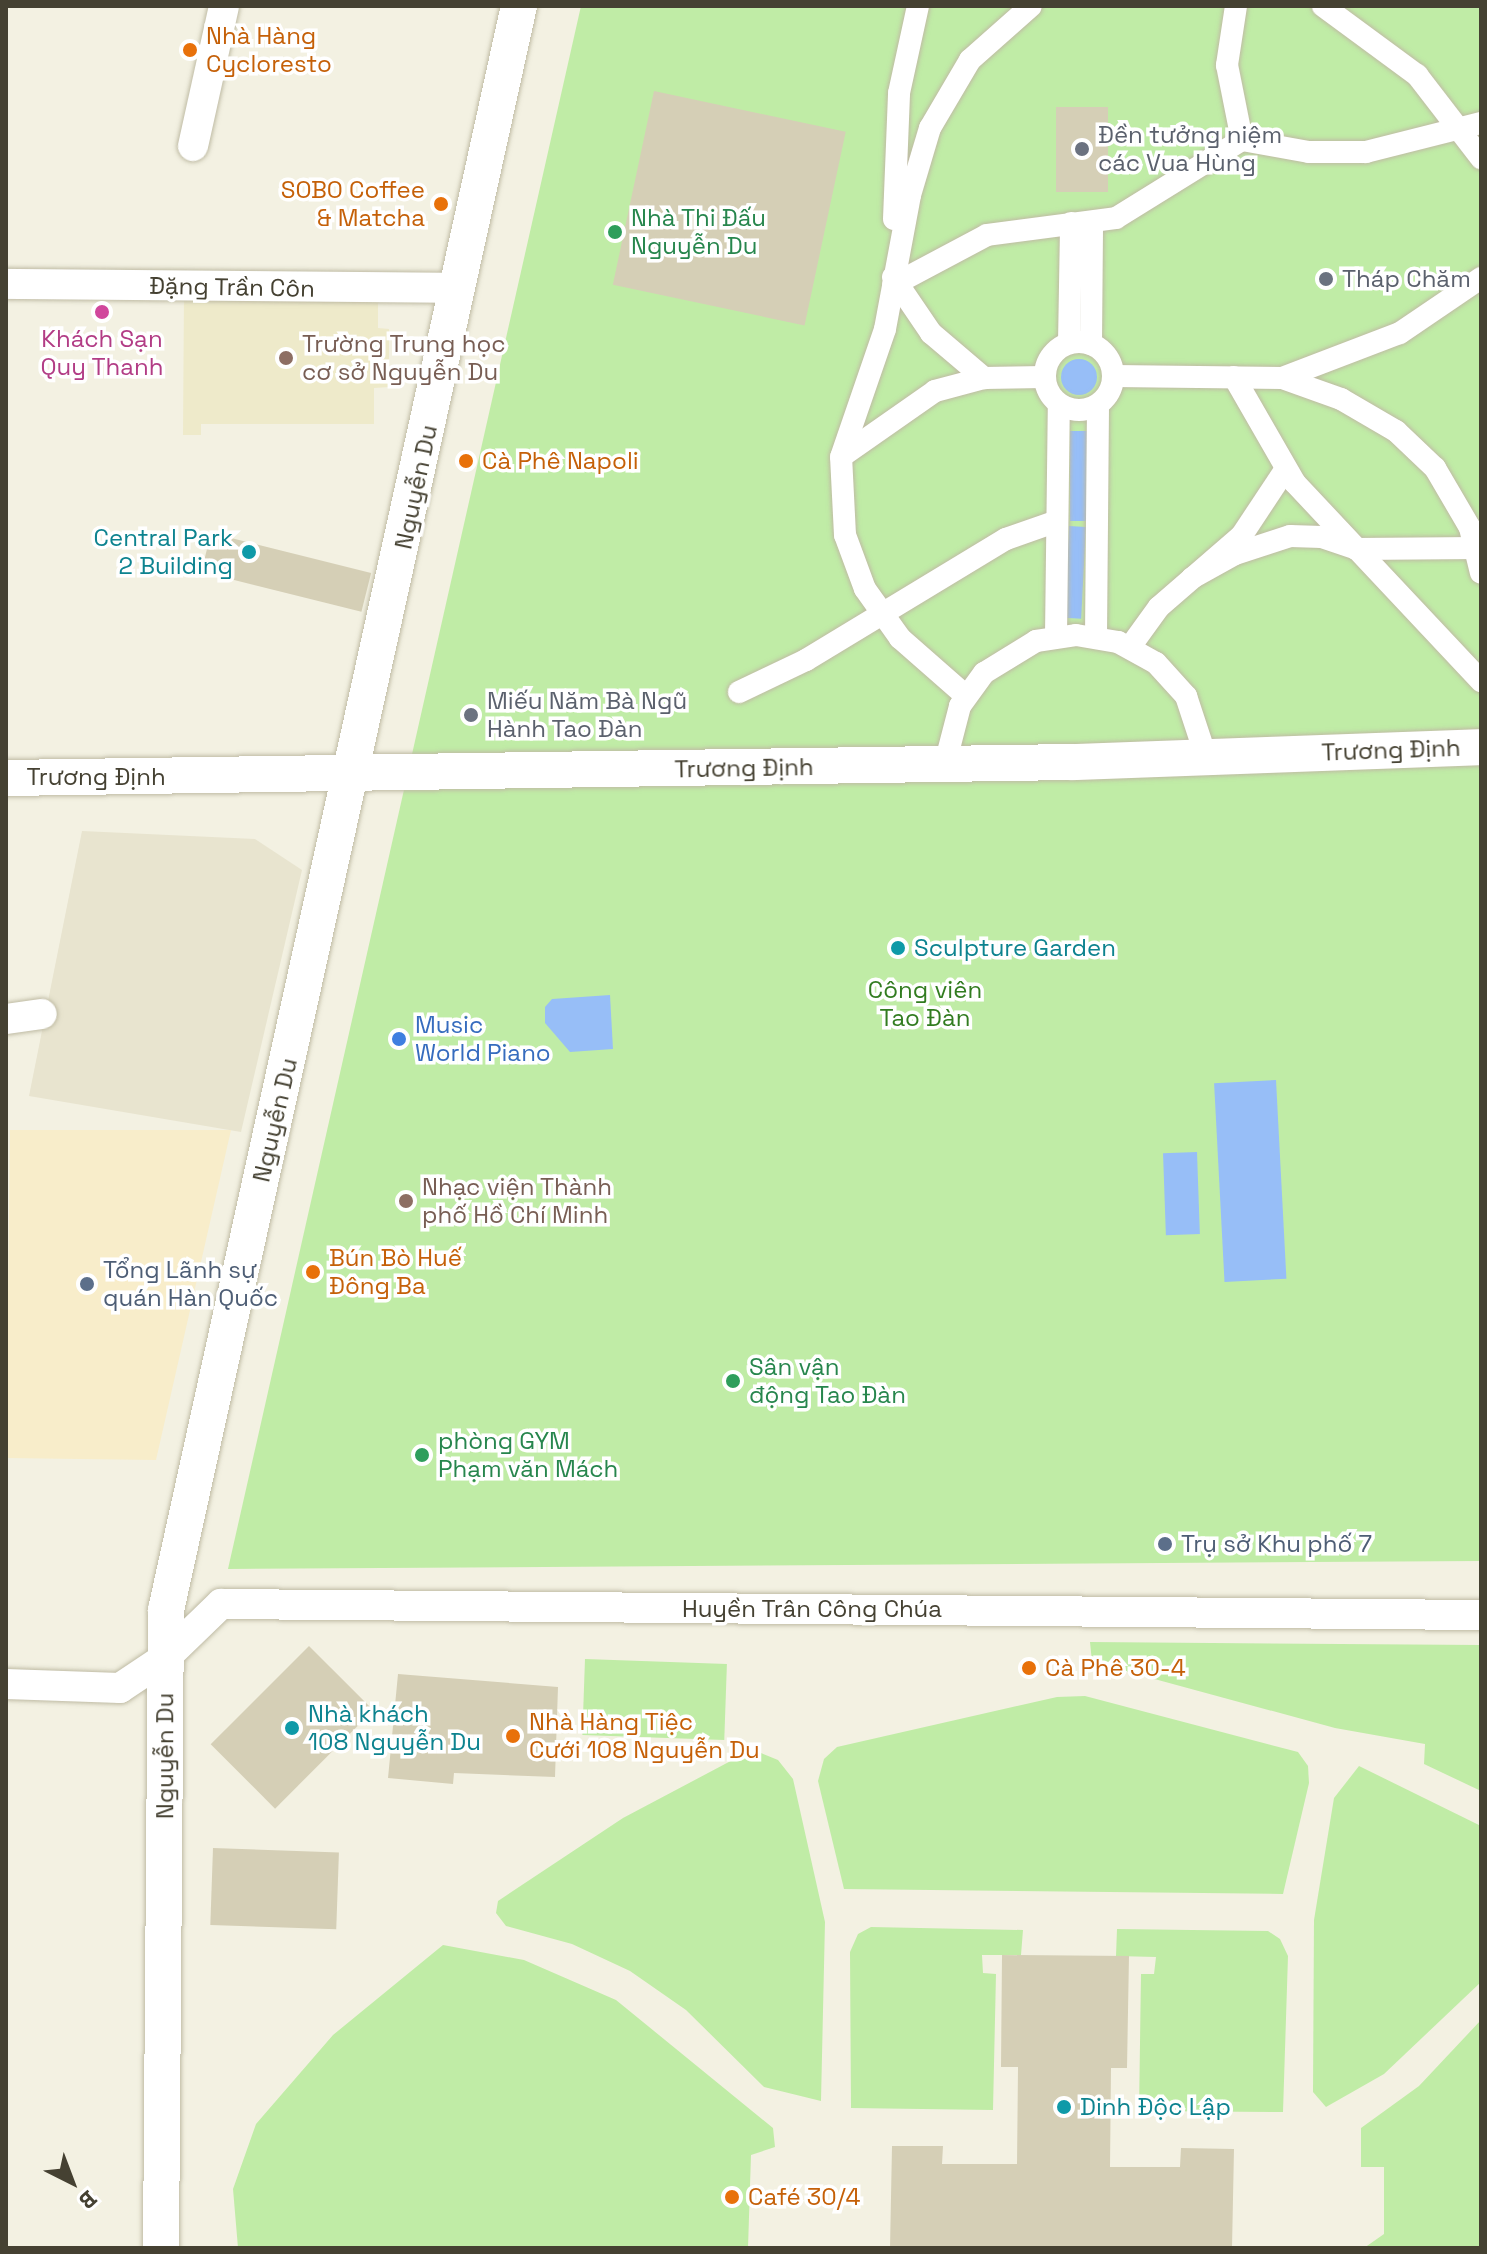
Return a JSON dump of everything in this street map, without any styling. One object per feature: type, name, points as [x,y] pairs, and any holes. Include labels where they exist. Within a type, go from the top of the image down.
[{"type":"street","points":[[193,146],[224,6]]},
{"type":"street","name":"Nguyễn Du","points":[[161,2248],[166,1610],[353,775],[519,6]]},
{"type":"street","points":[[918,6],[899,93],[893,285],[931,333],[984,378]]},
{"type":"street","points":[[966,696],[920,660],[881,615],[845,535],[841,457],[873,372],[910,195],[939,106],[970,60],[1031,6]]},
{"type":"street","points":[[1236,6],[1227,65],[1242,140]]},
{"type":"street","points":[[1323,6],[1391,51],[1472,127],[1481,158]]},
{"type":"street","points":[[893,285],[987,235],[1082,223],[1146,203],[1242,140],[1309,152],[1366,152],[1472,127]]},
{"type":"street","points":[[1080,343],[1082,223]]},
{"type":"street","points":[[1282,378],[1400,333],[1481,278]]},
{"type":"street","name":"Đặng Trần Côn","points":[[6,284],[459,288]]},
{"type":"street","points":[[1056,636],[1059,405],[1044,377],[1051,356],[1080,343],[1107,356],[1114,376],[1098,405],[1096,636]]},
{"type":"street","points":[[1114,376],[1282,378],[1341,399],[1416,449],[1450,489],[1478,548],[1481,573]]},
{"type":"street","points":[[841,457],[912,403],[984,378],[1044,377]]},
{"type":"street","points":[[1234,377],[1285,470],[1481,681]]},
{"type":"street","points":[[1059,405],[1078,411],[1098,405]]},
{"type":"street","points":[[1130,647],[1159,607],[1242,535],[1285,470]]},
{"type":"street","points":[[739,692],[881,615],[1006,539],[1057,521]]},
{"type":"street","points":[[1192,578],[1274,539],[1322,537],[1356,549],[1478,548]]},
{"type":"street","points":[[945,764],[952,724],[966,696],[1000,660],[1056,636],[1096,636],[1130,647],[1156,663],[1186,696],[1206,757]]},
{"type":"street","name":"Trương Định","points":[[6,778],[945,764],[1481,747]]},
{"type":"street","points":[[6,1019],[42,1014]]},
{"type":"street","name":"Huyền Trân Công Chúa","points":[[6,1684],[120,1688],[165,1658],[221,1604],[1481,1615]]},
{"type":"shaded area","name":"Trường Trung học cơ sở Nguyễn Du","points":[[184,292],[378,292],[378,328],[389,329],[389,387],[374,388],[374,424],[201,424],[201,435],[183,435]]},
{"type":"shaded area","points":[[82,831],[255,839],[302,870],[241,1132],[29,1096]]},
{"type":"shaded area","points":[[10,1130],[231,1130],[156,1460],[6,1458]]},
{"type":"green space","name":"Công viên Tao Đàn","points":[[581,6],[1481,6],[1481,1561],[228,1569]]},
{"type":"green space","points":[[1090,1642],[1481,1645],[1481,1791],[1424,1764],[1425,1744],[1335,1728],[1092,1662]]},
{"type":"green space","points":[[585,1659],[727,1664],[724,1740],[582,1735]]},
{"type":"green space","points":[[1085,1696],[1298,1752],[1308,1766],[1309,1783],[1283,1894],[844,1889],[818,1781],[824,1759],[837,1747],[1057,1697]]},
{"type":"green space","points":[[761,1753],[778,1760],[793,1779],[825,1922],[821,2101],[764,2087],[686,2010],[630,1971],[572,1944],[506,1926],[496,1913],[498,1901],[623,1818],[742,1755]]},
{"type":"green space","points":[[1359,1766],[1481,1826],[1481,1982],[1384,2074],[1326,2107],[1313,2092],[1314,1920],[1334,1798]]},
{"type":"green space","points":[[871,1927],[1023,1930],[1021,1955],[982,1955],[983,1973],[996,1974],[993,2110],[851,2108],[850,1952],[858,1934]]},
{"type":"green space","points":[[1117,1929],[1268,1931],[1280,1939],[1288,1956],[1283,2112],[1139,2111],[1141,1974],[1154,1974],[1156,1957],[1116,1956]]},
{"type":"green space","points":[[443,1945],[524,1960],[616,2000],[773,2128],[775,2147],[751,2155],[748,2248],[238,2248],[233,2189],[256,2124],[333,2035]]},
{"type":"green space","points":[[1481,2020],[1481,2248],[1364,2248],[1384,2234],[1384,2167],[1361,2167],[1361,2128],[1419,2086]]},
{"type":"water","points":[[1079,359],[1092,364],[1097,377],[1092,390],[1079,395],[1066,390],[1061,377],[1066,364]]},
{"type":"water","points":[[1070,431],[1087,431],[1087,521],[1070,521]]},
{"type":"water","points":[[1069,526],[1086,527],[1081,619],[1064,618]]},
{"type":"water","points":[[610,995],[613,1049],[570,1052],[545,1023],[545,1007],[552,999]]},
{"type":"water","points":[[1276,1080],[1286,1279],[1224,1282],[1214,1083]]},
{"type":"water","points":[[1197,1152],[1200,1234],[1166,1235],[1163,1153]]},
{"type":"building","points":[[654,91],[846,132],[805,325],[613,285]]},
{"type":"building","name":"Đền tưởng niệm các Vua Hùng","points":[[1056,107],[1108,107],[1108,192],[1056,192]]},
{"type":"building","name":"Central Park 2 Building","points":[[211,533],[371,573],[361,612],[201,572]]},
{"type":"building","name":"Nhà khách 108 Nguyễn Du","points":[[309,1646],[373,1710],[275,1809],[211,1744]]},
{"type":"building","points":[[398,1674],[558,1687],[555,1777],[454,1773],[453,1784],[388,1778]]},
{"type":"building","points":[[213,1848],[339,1852],[336,1929],[210,1925]]},
{"type":"building","name":"Dinh Độc Lập","points":[[1002,1955],[1129,1956],[1127,2068],[1111,2068],[1110,2167],[1180,2167],[1181,2148],[1234,2149],[1232,2248],[890,2248],[892,2146],[943,2146],[942,2164],[1017,2164],[1018,2067],[1001,2067]]},
{"type":"place","name":"Nhà Hàng Cycloresto","points":[[190,50]]},
{"type":"place","name":"Đền tưởng niệm các Vua Hùng","points":[[1082,149]]},
{"type":"place","name":"SOBO Coffee & Matcha","points":[[441,204]]},
{"type":"place","name":"Nhà Thi Đấu Nguyễn Du","points":[[615,232]]},
{"type":"place","name":"Tháp Chăm","points":[[1326,279]]},
{"type":"place","name":"Khách Sạn Quy Thanh","points":[[102,312]]},
{"type":"place","name":"Trường Trung học cơ sở Nguyễn Du","points":[[286,358]]},
{"type":"place","name":"Cà Phê Napoli","points":[[466,461]]},
{"type":"place","name":"Central Park 2 Building","points":[[249,552]]},
{"type":"place","name":"Miếu Năm Bà Ngũ Hành Tao Đàn","points":[[471,715]]},
{"type":"place","name":"Sculpture Garden","points":[[898,948]]},
{"type":"place","name":"Music World Piano","points":[[399,1039]]},
{"type":"place","name":"Nhạc viện Thành phố Hồ Chí Minh","points":[[406,1201]]},
{"type":"place","name":"Bún Bò Huế Đông Ba","points":[[313,1272]]},
{"type":"place","name":"Tổng Lãnh sự quán Hàn Quốc","points":[[87,1284]]},
{"type":"place","name":"Sân vận động Tao Đàn","points":[[733,1381]]},
{"type":"place","name":"phòng GYM Phạm văn Mách","points":[[422,1455]]},
{"type":"place","name":"Trụ sở Khu phố 7","points":[[1165,1544]]},
{"type":"place","name":"Cà Phê 30-4","points":[[1029,1668]]},
{"type":"place","name":"Nhà khách 108 Nguyễn Du","points":[[292,1728]]},
{"type":"place","name":"Nhà Hàng Tiệc Cưới 108 Nguyễn Du","points":[[513,1736]]},
{"type":"place","name":"Dinh Độc Lập","points":[[1064,2107]]},
{"type":"place","name":"Café 30/4","points":[[732,2197]]}]
